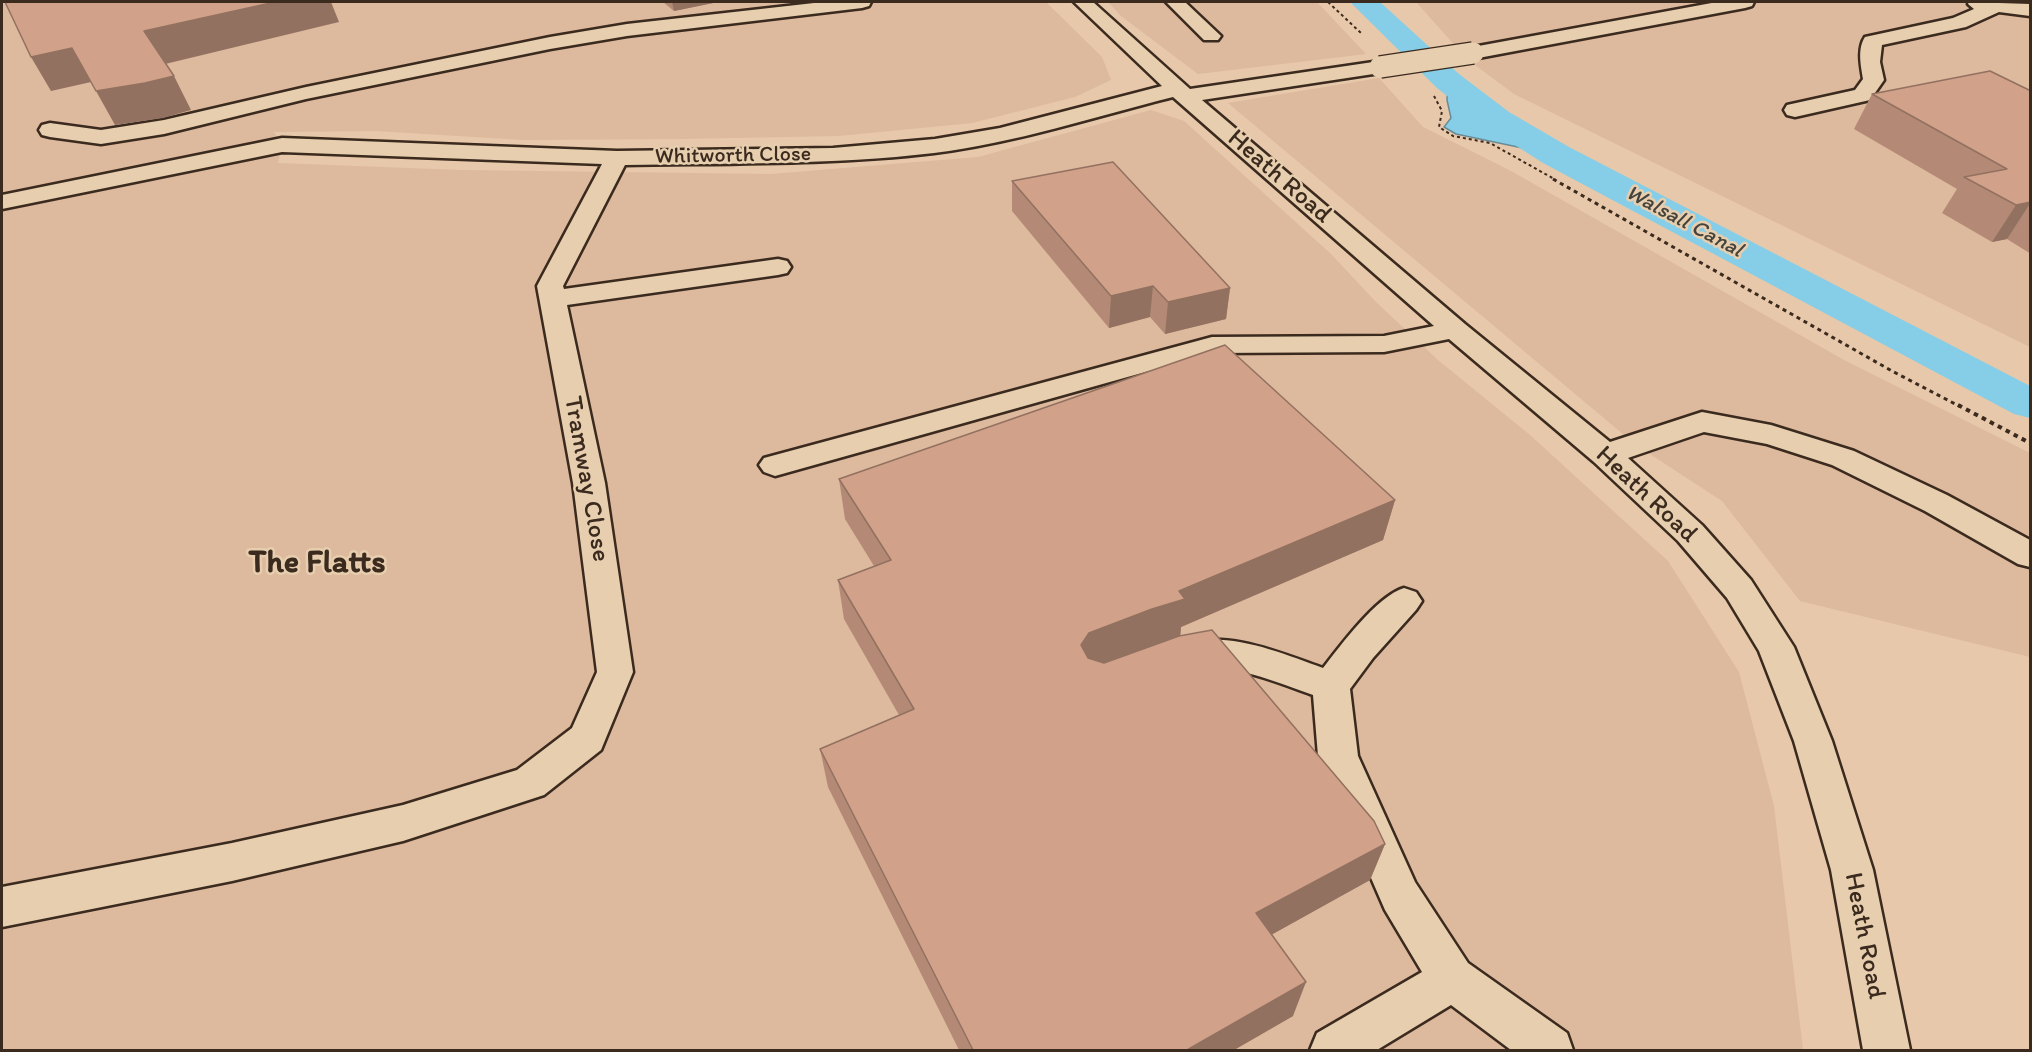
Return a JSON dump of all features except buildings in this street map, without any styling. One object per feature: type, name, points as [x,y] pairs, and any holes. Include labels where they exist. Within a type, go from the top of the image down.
[{"type":"street","points":[[50,129],[101,137],[164,127],[306,93],[550,43],[627,30],[862,2]]},
{"type":"street","name":"Heath Road","points":[[1083,2],[1181,92],[1455,330],[1605,455],[1690,533],[1739,589],[1776,647],[1813,741],[1852,870],[1887,1050]]},
{"type":"street","points":[[1175,2],[1211,36]]},
{"type":"street","name":"Whitworth Close","points":[[2,202],[282,145],[617,158],[832,154],[935,146],[1001,135],[1181,92],[1473,53],[1745,2]]},
{"type":"street","points":[[1960,2],[1995,4],[2031,10]]},
{"type":"street","points":[[1995,4],[2031,21]]},
{"type":"street","points":[[1795,110],[1862,95],[1874,80],[1870,62],[1872,41],[1959,23],[1995,4]]},
{"type":"street","name":"Tramway Close","points":[[2,907],[232,862],[403,823],[530,783],[587,739],[615,672],[590,483],[550,286],[617,158]]},
{"type":"street","points":[[552,298],[778,267]]},
{"type":"street","points":[[775,465],[1212,345],[1384,344],[1455,330]]},
{"type":"street","points":[[1605,455],[1702,422],[1771,435],[1843,458],[1936,502],[2031,555]]},
{"type":"street","points":[[1404,601],[1360,648],[1331,686],[1338,756],[1400,897],[1452,979],[1550,1050]]},
{"type":"street","points":[[1162,663],[1209,652],[1246,659],[1331,686]]},
{"type":"street","points":[[1334,1050],[1452,979]]},
{"type":"path","points":[[1439,128],[1453,136],[1490,143],[1892,371],[2031,443]]},
{"type":"shaded area","points":[[2,2],[1046,2],[1102,57],[1111,80],[1075,97],[972,123],[839,136],[681,139],[523,140],[376,131],[274,132],[282,145],[278,163],[460,170],[771,174],[978,157],[1151,110],[1184,121],[1331,254],[1376,302],[1438,360],[1530,435],[1668,561],[1739,672],[1774,806],[1803,1050],[2,1050]]},
{"type":"shaded area","points":[[1108,2],[1317,2],[1366,54],[1198,74],[1121,16]]},
{"type":"shaded area","points":[[1416,2],[2030,2],[2030,347],[1514,94],[1467,59]]},
{"type":"shaded area","points":[[1379,78],[1423,127],[1511,171],[1844,360],[2030,453],[2030,657],[1800,601],[1722,501],[1636,445],[1228,103]]},
{"type":"water","points":[[1448,81],[1497,119],[1556,155],[1456,134],[1444,127],[1451,118],[1447,100]]},
{"type":"waterway","name":"Walsall Canal","points":[[1364,2],[1448,81],[1497,119],[1556,155],[2030,404]]},
{"type":"district","name":"The Flatts","points":[[317,564]]}]
